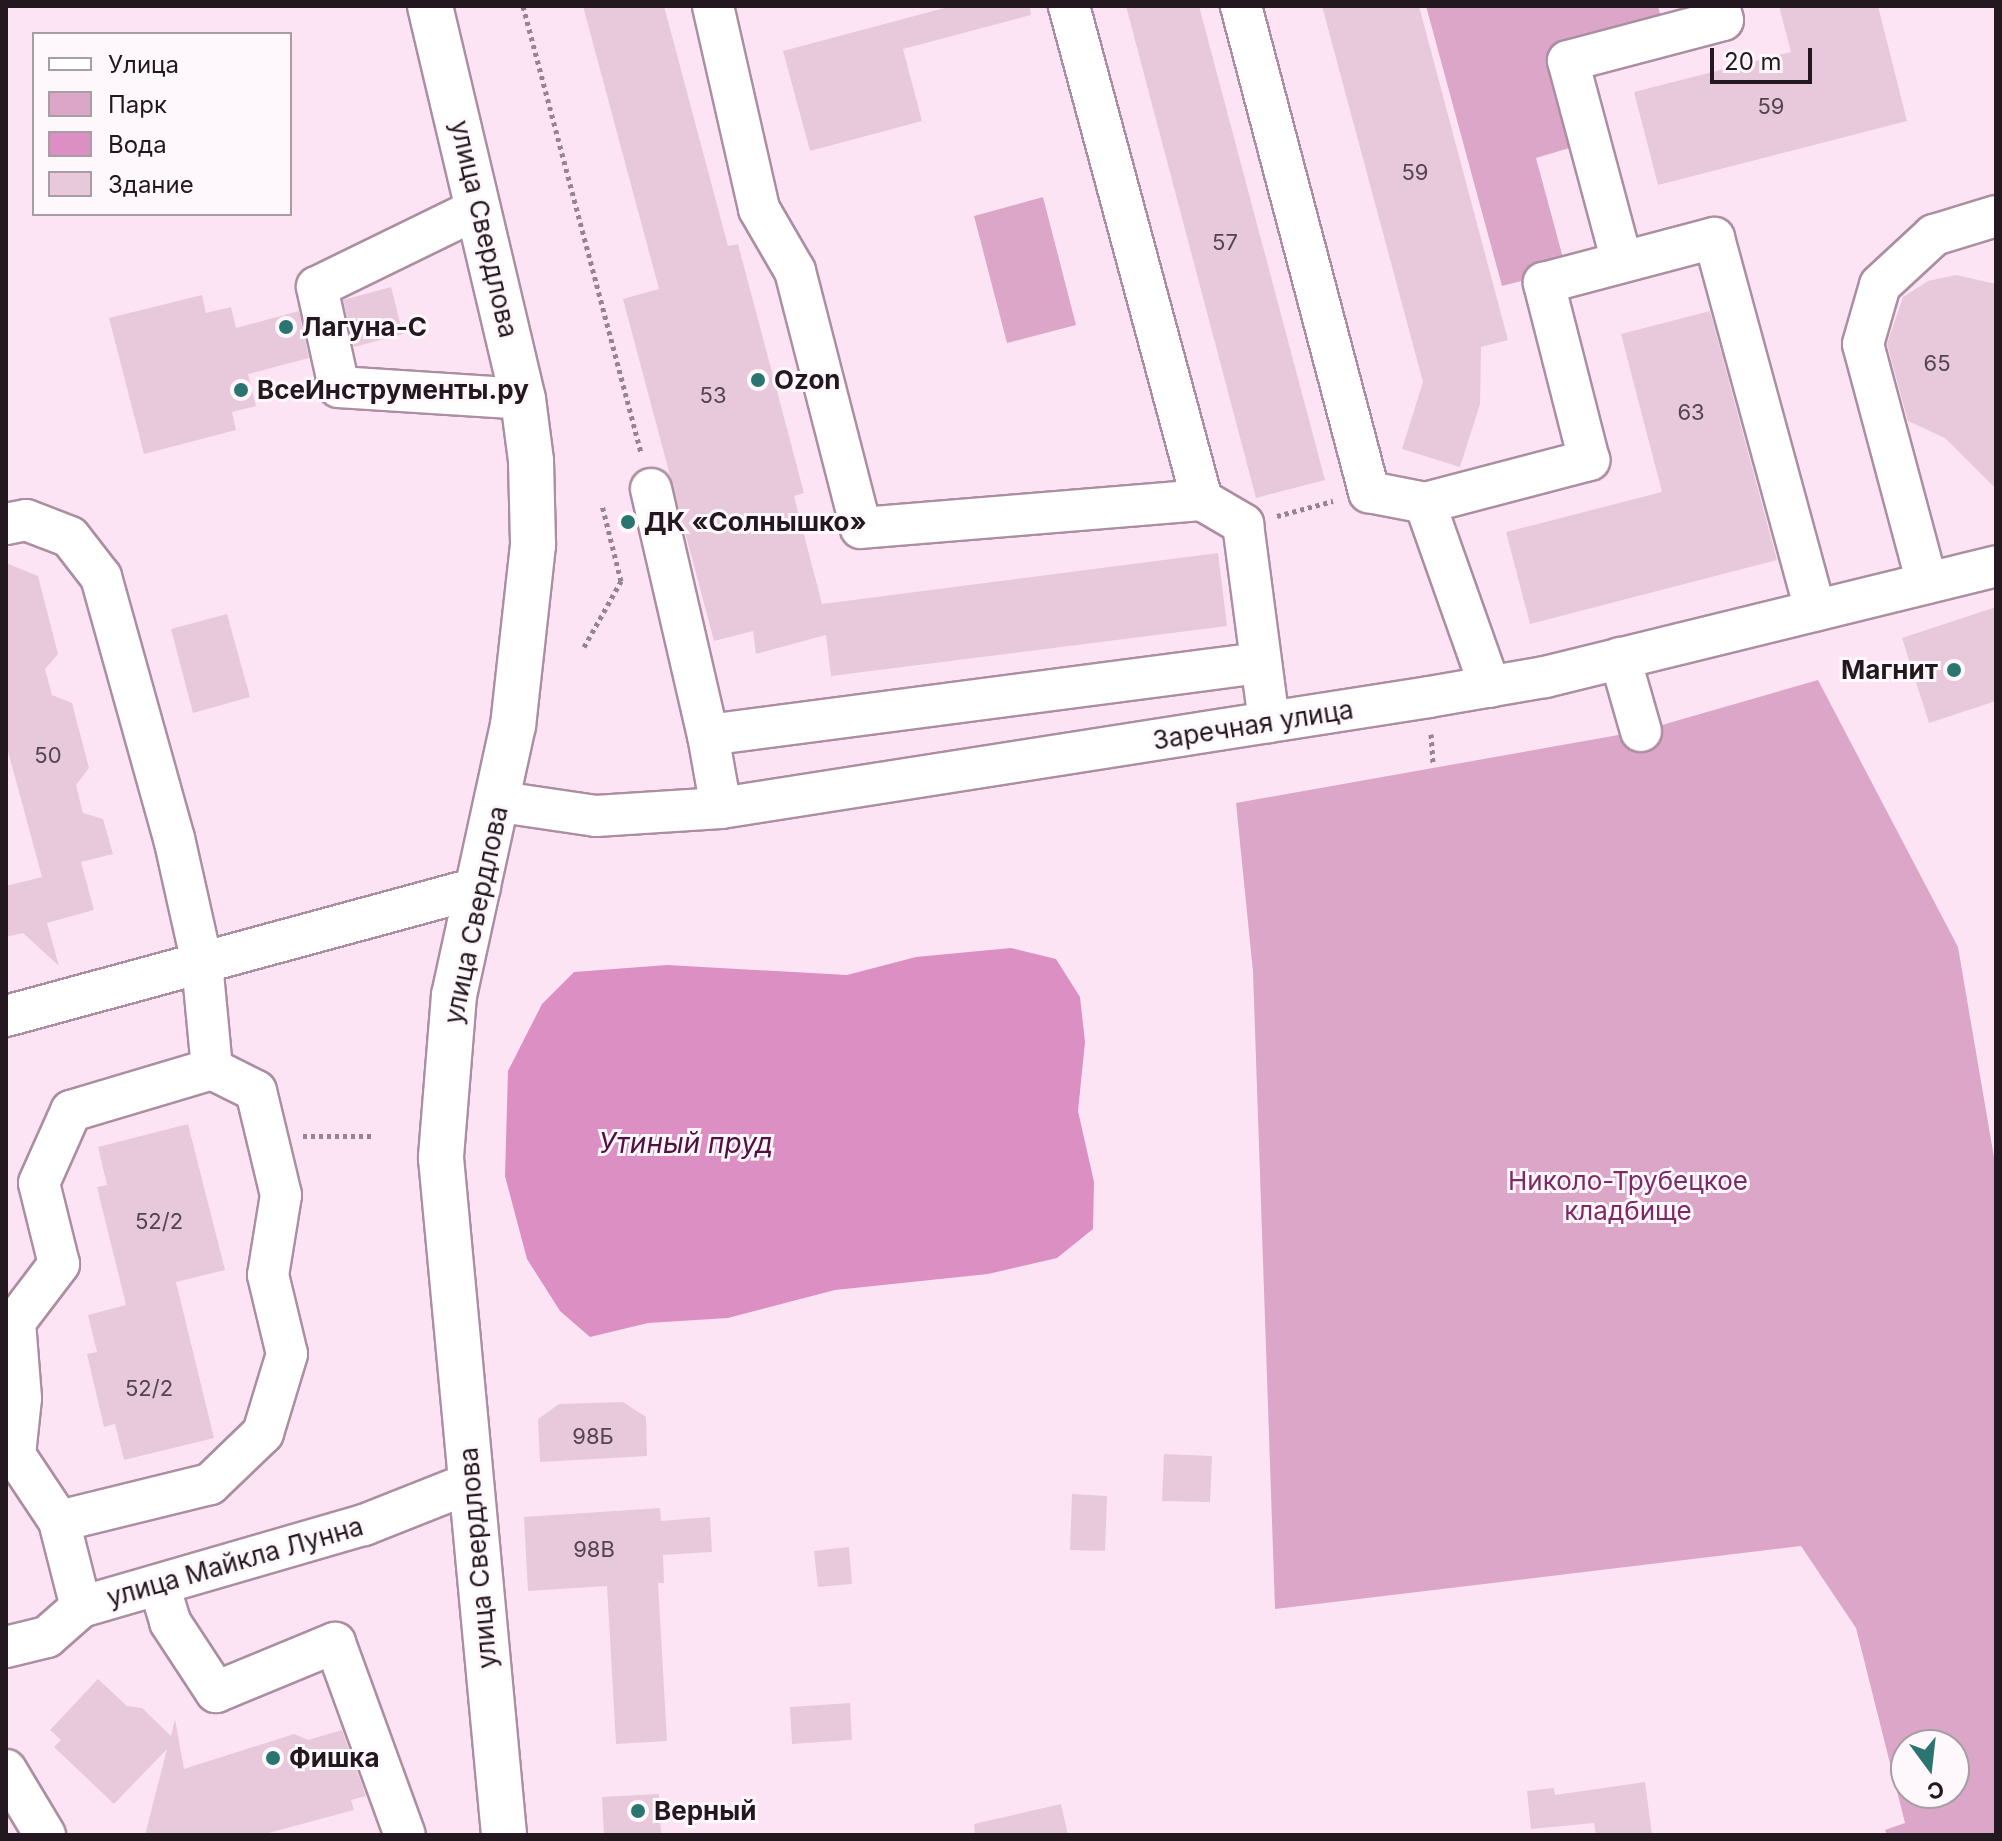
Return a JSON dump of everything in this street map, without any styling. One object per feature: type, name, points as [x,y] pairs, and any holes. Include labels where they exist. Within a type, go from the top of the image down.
[{"type":"main road","name":"улица Свердлова","points":[[430,6],[523,399],[531,461],[533,545],[501,802],[454,995],[441,1158],[504,1835]]},
{"type":"street","points":[[713,6],[759,209],[795,271],[861,528],[1202,500],[1243,524],[1269,722]]},
{"type":"street","points":[[1069,6],[1202,500]]},
{"type":"street","points":[[1241,6],[1369,492],[1425,503],[1589,460],[1544,283],[1714,238],[1815,611]]},
{"type":"street","points":[[1622,262],[1568,61],[1723,20],[1719,6]]},
{"type":"street","points":[[479,208],[317,287],[339,387],[523,399]]},
{"type":"street","points":[[1927,583],[1863,344],[1880,285],[1934,235],[1996,216]]},
{"type":"street","points":[[651,489],[708,735],[721,808]]},
{"type":"street","points":[[1425,503],[1490,687]]},
{"type":"street","points":[[6,524],[26,520],[70,537],[101,577],[174,838],[202,963],[212,1069]]},
{"type":"street","name":"Заречная улица","points":[[501,802],[596,816],[721,808],[1269,722],[1490,687],[1996,566]]},
{"type":"street","points":[[1620,658],[1641,731]]},
{"type":"street","points":[[708,735],[1259,663]]},
{"type":"street","points":[[6,1016],[480,887]]},
{"type":"street","points":[[59,1521],[210,1484],[263,1433],[287,1354],[268,1275],[281,1195],[256,1091],[212,1069],[71,1111],[39,1183],[59,1264],[15,1322],[21,1398],[11,1457],[59,1521],[81,1607]]},
{"type":"street","name":"улица Майкла Лунна","points":[[6,1647],[47,1637],[81,1607],[364,1525],[470,1483]]},
{"type":"street","points":[[159,1585],[170,1622],[216,1692],[335,1643],[405,1835]]},
{"type":"street","points":[[6,1770],[45,1835]]},
{"type":"path","points":[[523,6],[651,489]]},
{"type":"path","points":[[1243,524],[1369,492]]},
{"type":"path","points":[[584,647],[621,581],[602,505]]},
{"type":"path","points":[[269,1144],[317,1133],[374,1136]]},
{"type":"green space","points":[[1426,6],[1658,6],[1663,25],[1559,53],[1583,144],[1536,158],[1566,269],[1502,286]]},
{"type":"green space","points":[[1043,197],[1076,325],[1007,343],[974,216]]},
{"type":"green space","name":"Николо-Трубецкое кладбище","points":[[1818,680],[1958,947],[1996,1169],[1996,1835],[1887,1835],[1885,1830],[1905,1823],[1901,1809],[1970,1809],[1970,1729],[1890,1729],[1890,1763],[1856,1628],[1801,1546],[1275,1609],[1253,972],[1236,803],[1641,731]]},
{"type":"water","name":"Утиный пруд","points":[[1011,948],[1056,959],[1080,997],[1085,1042],[1078,1111],[1094,1182],[1093,1229],[1057,1258],[988,1274],[835,1290],[728,1318],[648,1323],[590,1337],[560,1311],[527,1259],[505,1176],[508,1071],[542,1004],[574,972],[667,965],[847,975],[916,957]]},
{"type":"building","points":[[583,6],[664,6],[728,246],[738,244],[804,493],[794,496],[822,604],[1218,553],[1227,626],[831,676],[826,635],[756,654],[753,631],[714,641],[623,299],[659,289]]},
{"type":"building","points":[[952,6],[1030,6],[1031,15],[903,49],[922,121],[810,151],[783,51]]},
{"type":"building","points":[[1126,6],[1199,6],[1325,480],[1256,498]]},
{"type":"building","points":[[1322,6],[1419,6],[1508,340],[1481,347],[1480,404],[1460,467],[1402,449],[1423,382]]},
{"type":"building","points":[[1779,6],[1878,6],[1907,121],[1658,185],[1634,92],[1791,52]]},
{"type":"building","points":[[1956,275],[1996,284],[1996,489],[1945,438],[1908,421],[1887,344],[1903,297],[1928,281]]},
{"type":"building","points":[[391,287],[403,334],[354,347],[343,300]]},
{"type":"building","points":[[202,295],[206,313],[231,307],[236,328],[299,311],[309,358],[248,374],[256,406],[232,412],[236,430],[144,454],[109,318]]},
{"type":"building","points":[[1710,311],[1777,560],[1530,624],[1506,532],[1662,492],[1621,334]]},
{"type":"building","points":[[6,563],[38,576],[58,654],[45,669],[52,695],[72,703],[89,768],[76,785],[83,813],[103,819],[113,854],[81,862],[94,910],[47,923],[59,966],[23,933],[6,937],[6,886],[42,877],[6,744]]},
{"type":"building","name":"Магнит","points":[[1996,607],[1996,701],[1929,723],[1902,638]]},
{"type":"building","points":[[227,614],[250,697],[193,713],[171,629]]},
{"type":"building","points":[[188,1124],[225,1270],[176,1282],[214,1438],[124,1460],[115,1424],[104,1427],[87,1354],[97,1352],[88,1315],[126,1305],[97,1187],[107,1185],[98,1147]]},
{"type":"building","points":[[623,1402],[646,1417],[647,1456],[540,1462],[538,1419],[559,1404]]},
{"type":"building","points":[[1164,1454],[1212,1456],[1210,1502],[1162,1501]]},
{"type":"building","points":[[1072,1494],[1107,1496],[1105,1551],[1070,1550]]},
{"type":"building","points":[[660,1508],[661,1521],[710,1517],[712,1552],[663,1555],[664,1583],[658,1583],[667,1741],[616,1744],[607,1586],[528,1591],[524,1517]]},
{"type":"building","points":[[849,1547],[852,1584],[818,1587],[814,1551]]},
{"type":"building","points":[[98,1679],[127,1706],[142,1708],[171,1736],[175,1719],[184,1769],[294,1734],[308,1740],[342,1730],[366,1796],[351,1800],[354,1810],[261,1835],[145,1835],[167,1749],[114,1804],[54,1747],[61,1740],[50,1730]]},
{"type":"building","points":[[850,1703],[852,1740],[792,1744],[790,1707]]},
{"type":"building","points":[[1645,1782],[1652,1835],[1596,1835],[1594,1823],[1531,1829],[1527,1791],[1554,1788],[1555,1795]]},
{"type":"building","points":[[659,1794],[661,1835],[604,1835],[602,1797]]},
{"type":"building","points":[[1061,1804],[1068,1835],[975,1835],[974,1824]]},
{"type":"place","name":"Лагуна-С","points":[[286,327]]},
{"type":"place","name":"Ozon","points":[[758,380]]},
{"type":"place","name":"ВсеИнструменты.ру","points":[[241,390]]},
{"type":"place","name":"ДК «Солнышко»","points":[[628,522]]},
{"type":"place","name":"Магнит","points":[[1954,670]]},
{"type":"place","name":"Фишка","points":[[273,1758]]},
{"type":"place","name":"Верный","points":[[638,1811]]}]
